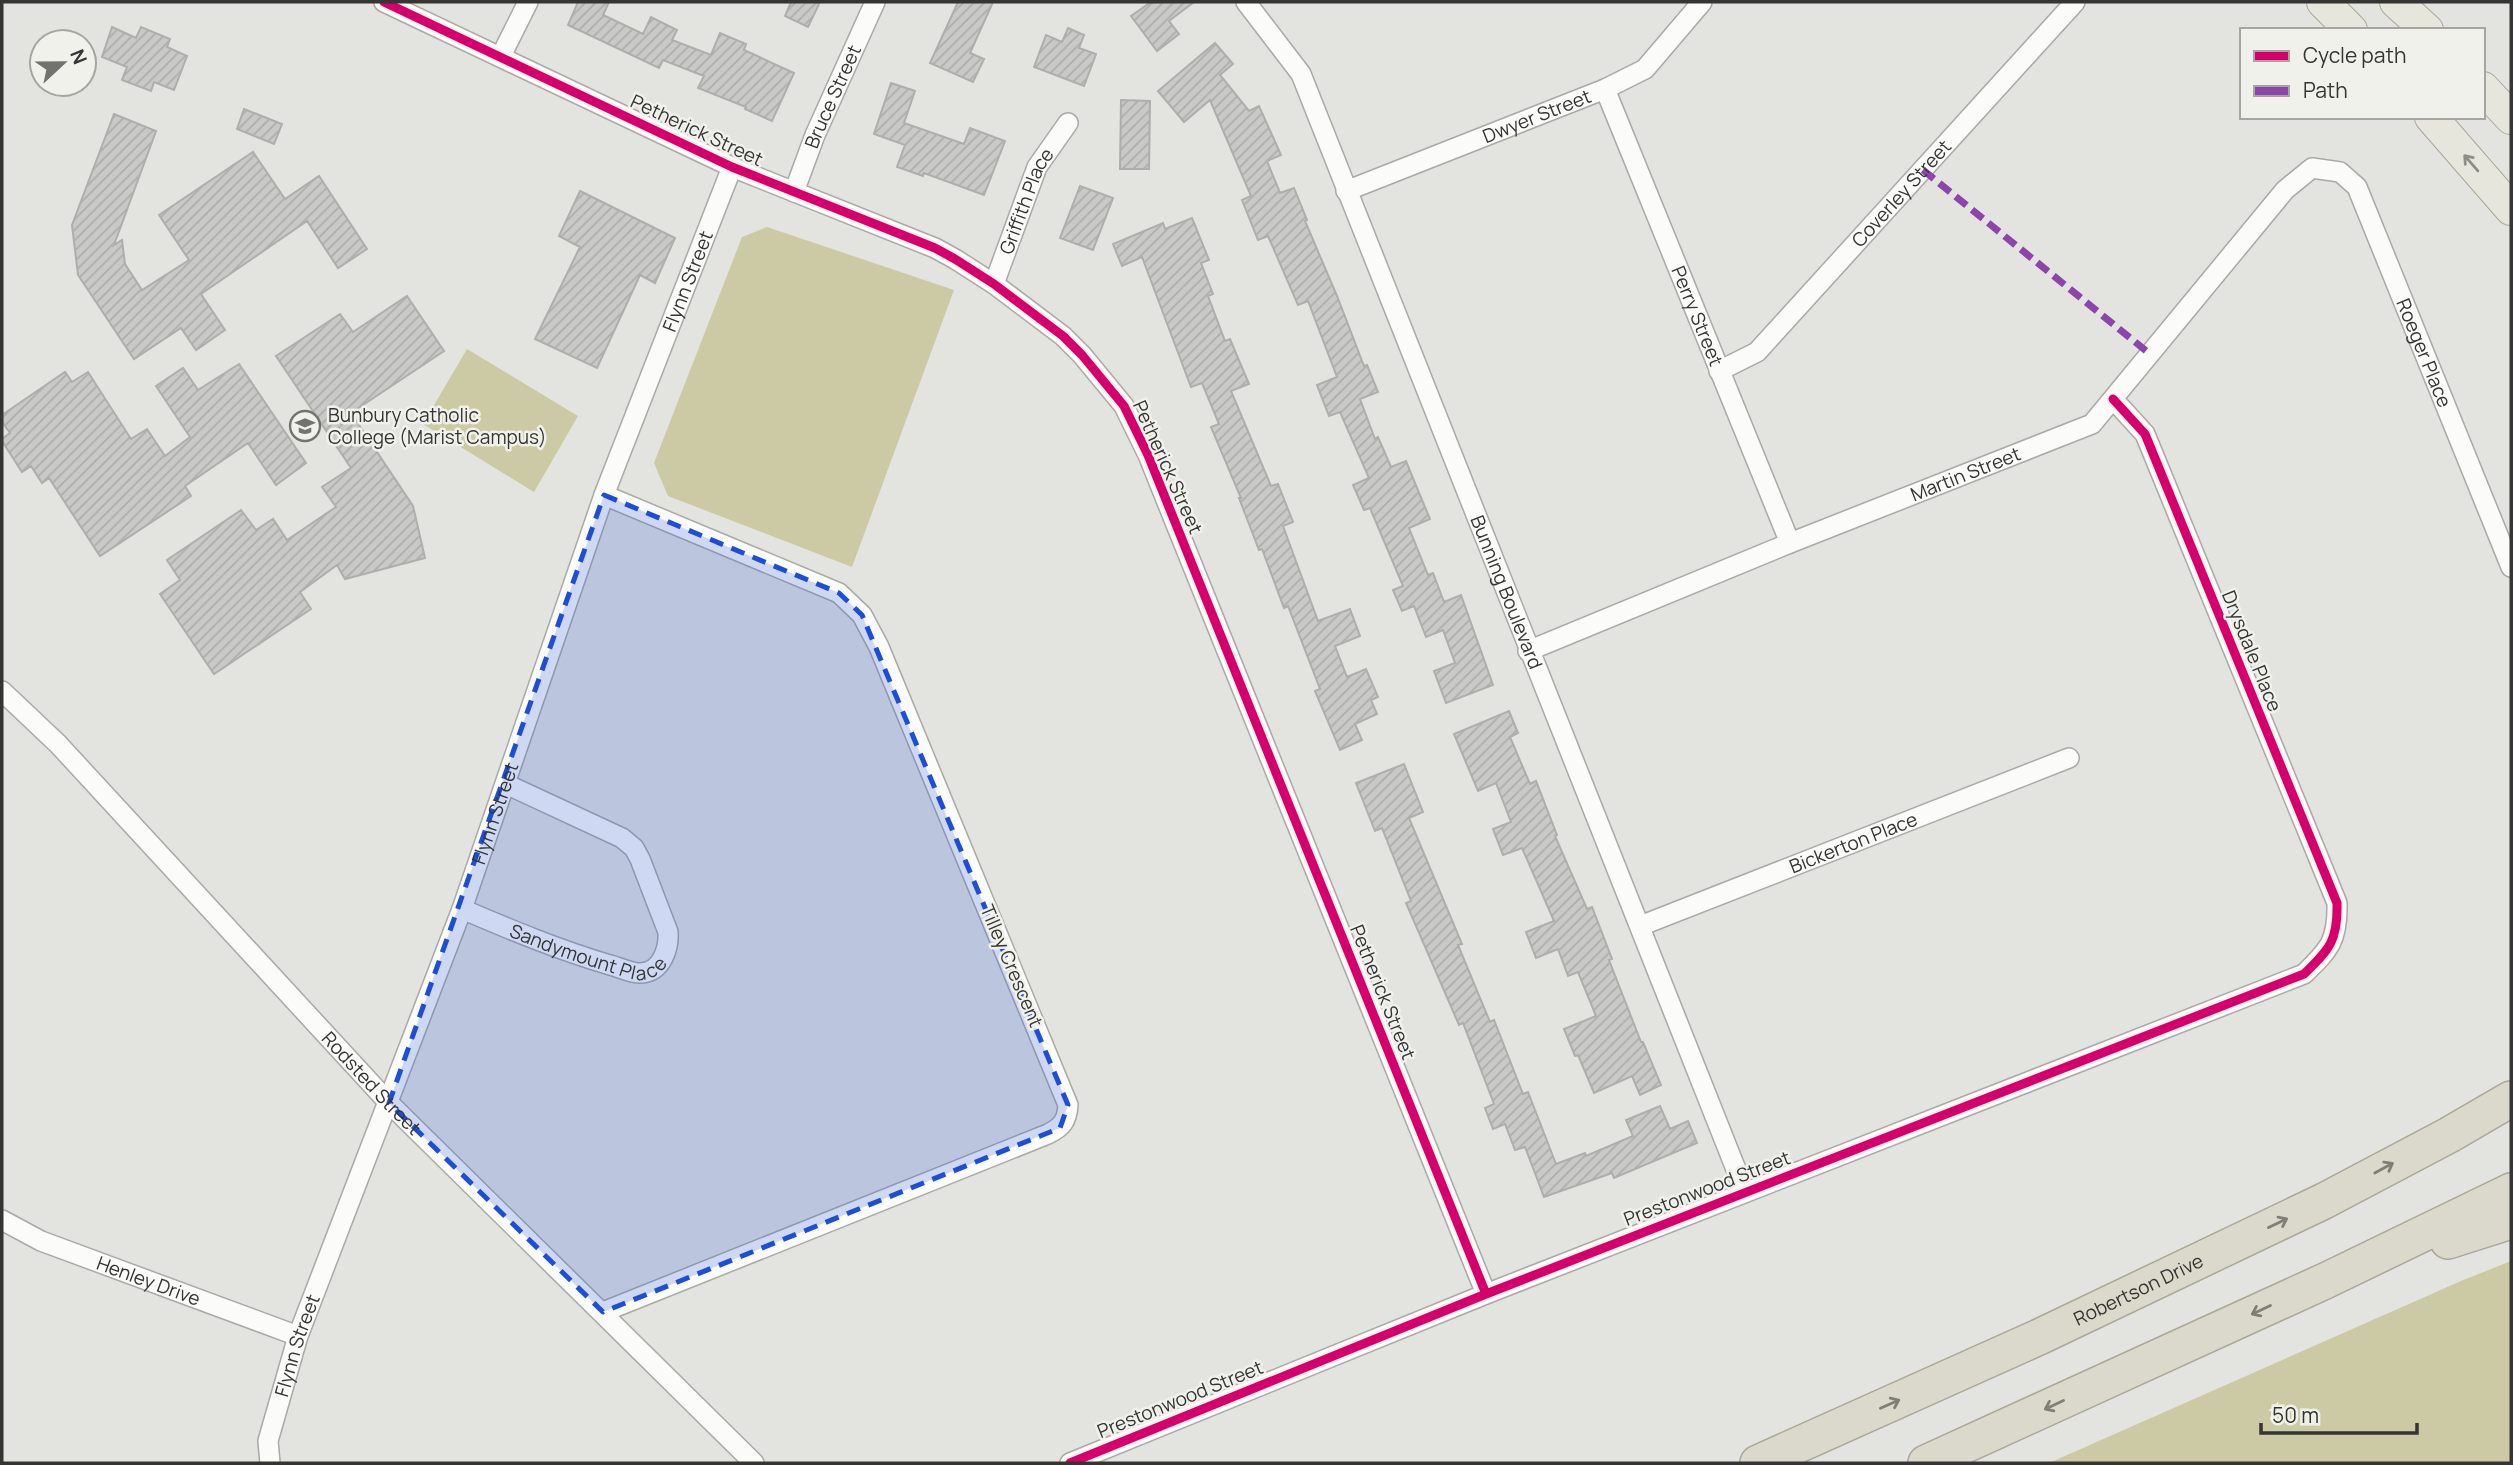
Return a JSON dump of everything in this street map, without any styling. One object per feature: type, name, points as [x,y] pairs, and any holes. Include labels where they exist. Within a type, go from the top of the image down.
[{"type":"highway","name":"Robertson Drive","points":[[1758,1463],[2039,1337],[2276,1224],[2505,1099]]},
{"type":"highway","points":[[1926,1463],[2325,1280],[2511,1191]]},
{"type":"highway","points":[[2325,1280],[2511,1221]]},
{"type":"main road","points":[[2323,2],[2349,28]]},
{"type":"main road","points":[[2396,2],[2425,28]]},
{"type":"main road","points":[[2485,90],[2511,118]]},
{"type":"main road","points":[[2433,119],[2511,209]]},
{"type":"street","name":"Petherick Street","points":[[384,2],[732,167],[935,248],[994,284],[1063,336],[1113,391],[1133,423],[1486,1294]]},
{"type":"street","points":[[501,56],[528,2]]},
{"type":"street","name":"Bruce Street","points":[[794,192],[815,135],[875,2]]},
{"type":"street","name":"Bunning Boulevard","points":[[1246,2],[1301,74],[1745,1192]]},
{"type":"street","name":"Dwyer Street","points":[[1346,191],[1605,89],[1645,69],[1702,2]]},
{"type":"street","name":"Coverley Street","points":[[1719,372],[1757,352],[2075,2]]},
{"type":"street","name":"Perry Street","points":[[1605,89],[1790,543]]},
{"type":"street","name":"Griffith Place","points":[[994,284],[1037,167],[1068,123]]},
{"type":"street","name":"Flynn Street","points":[[270,1463],[268,1441],[298,1336],[462,909],[604,495],[732,167]]},
{"type":"street","name":"Martin Street","points":[[1528,651],[1790,543],[2092,424],[2285,190],[2312,168]]},
{"type":"street","name":"Roeger Place","points":[[2312,168],[2340,172],[2357,187],[2511,567]]},
{"type":"street","name":"Drysdale Place","points":[[2113,399],[2145,434],[2337,903],[2337,927]]},
{"type":"street","name":"Tilley Crescent","points":[[603,1312],[1048,1134],[1060,1128],[1067,1118],[1068,1105],[876,639],[862,615],[839,593],[604,495]]},
{"type":"street","name":"Rodsted Street","points":[[2,691],[58,744],[389,1103],[754,1463]]},
{"type":"street","name":"Bickerton Place","points":[[1640,926],[2068,758]]},
{"type":"street","name":"Sandymount Place","points":[[462,909],[587,958],[640,973],[657,966],[664,957],[668,932],[634,848],[622,838],[506,784]]},
{"type":"street","name":"Prestonwood Street","points":[[1070,1463],[1486,1294],[2304,974],[2325,954],[2337,927]]},
{"type":"street","name":"Henley Drive","points":[[2,1220],[41,1241],[298,1336]]},
{"type":"highlighted area","points":[[604,495],[839,593],[862,615],[1062,1088],[1068,1105],[1060,1128],[603,1312],[389,1103]]},
{"type":"shaded area","points":[[767,227],[954,290],[852,567],[668,496],[654,463],[742,237]]},
{"type":"shaded area","points":[[467,349],[578,416],[534,492],[423,424]]},
{"type":"shaded area","points":[[2511,1261],[2511,1463],[2049,1463],[2461,1281]]},
{"type":"building","points":[[578,2],[609,2],[603,15],[643,34],[651,17],[677,30],[672,40],[711,55],[720,33],[746,44],[744,50],[794,73],[772,121],[745,109],[746,107],[698,88],[704,76],[663,60],[659,68],[568,25]]},
{"type":"building","points":[[791,2],[820,2],[808,27],[785,16]]},
{"type":"building","points":[[958,2],[993,2],[970,53],[984,59],[973,82],[930,63]]},
{"type":"building","points":[[1151,2],[1194,2],[1169,21],[1179,34],[1157,51],[1131,16]]},
{"type":"building","points":[[112,27],[136,38],[141,27],[170,39],[167,47],[187,56],[174,90],[154,82],[151,91],[122,80],[127,67],[102,57]]},
{"type":"building","points":[[1068,28],[1084,35],[1079,48],[1096,54],[1084,86],[1034,67],[1046,35],[1062,42]]},
{"type":"building","points":[[1215,43],[1233,64],[1220,75],[1249,111],[1259,106],[1281,155],[1267,161],[1280,193],[1294,188],[1364,366],[1367,365],[1378,392],[1360,399],[1375,439],[1378,437],[1391,467],[1406,461],[1430,519],[1409,528],[1428,575],[1433,573],[1444,602],[1461,595],[1493,685],[1446,703],[1434,671],[1455,663],[1443,630],[1426,637],[1414,606],[1402,611],[1393,590],[1403,586],[1370,508],[1364,510],[1353,485],[1369,478],[1340,412],[1329,416],[1317,385],[1337,377],[1308,301],[1298,305],[1268,236],[1258,240],[1242,200],[1251,196],[1210,100],[1184,122],[1158,91]]},
{"type":"building","points":[[891,83],[915,91],[904,123],[964,144],[970,128],[1005,141],[984,195],[924,173],[923,176],[897,167],[905,145],[874,134]]},
{"type":"building","points":[[1121,100],[1150,101],[1149,169],[1120,169]]},
{"type":"building","points":[[244,109],[282,124],[274,144],[237,129]]},
{"type":"building","points":[[114,114],[156,131],[114,245],[122,240],[125,264],[142,290],[189,260],[159,215],[253,152],[285,199],[319,176],[367,249],[338,268],[307,221],[201,294],[225,330],[196,350],[181,328],[134,359],[78,275],[72,225]]},
{"type":"building","points":[[1080,186],[1113,198],[1093,250],[1060,238]]},
{"type":"building","points":[[580,191],[675,238],[655,283],[640,275],[597,368],[535,339],[580,247],[559,236]]},
{"type":"building","points":[[1192,218],[1209,260],[1201,263],[1213,294],[1208,296],[1225,341],[1230,339],[1249,384],[1231,391],[1271,486],[1278,484],[1293,522],[1283,526],[1318,621],[1350,609],[1360,636],[1335,646],[1347,677],[1366,669],[1378,697],[1371,700],[1377,714],[1355,724],[1362,740],[1340,750],[1315,691],[1320,689],[1288,606],[1284,608],[1262,549],[1259,550],[1241,498],[1211,427],[1219,424],[1202,383],[1191,387],[1142,257],[1122,266],[1113,244],[1163,223],[1165,229]]},
{"type":"building","points":[[407,296],[444,351],[351,413],[413,506],[425,558],[345,579],[337,565],[300,592],[311,609],[214,674],[160,594],[180,580],[167,560],[241,510],[256,530],[273,519],[287,540],[336,507],[322,487],[351,468],[276,356],[340,314],[353,332]]},
{"type":"building","points":[[239,364],[306,463],[276,485],[248,443],[185,486],[191,496],[100,556],[49,478],[42,483],[31,466],[22,472],[2,441],[10,433],[2,422],[2,415],[65,372],[72,382],[88,372],[131,439],[147,429],[165,456],[190,437],[156,386],[183,368],[198,390]]},
{"type":"building","points":[[1509,711],[1518,733],[1510,737],[1530,784],[1536,781],[1557,835],[1555,836],[1587,909],[1592,907],[1612,959],[1609,960],[1661,1085],[1640,1095],[1632,1076],[1594,1093],[1564,1029],[1596,1016],[1578,972],[1568,976],[1558,949],[1536,958],[1526,932],[1554,921],[1522,848],[1503,855],[1493,829],[1511,822],[1496,783],[1478,791],[1454,734]]},
{"type":"building","points":[[1404,764],[1423,812],[1409,818],[1462,944],[1458,945],[1490,1022],[1494,1020],[1523,1094],[1528,1092],[1556,1164],[1585,1153],[1586,1156],[1633,1136],[1626,1120],[1660,1106],[1670,1129],[1688,1121],[1697,1143],[1614,1178],[1612,1173],[1544,1197],[1525,1147],[1515,1150],[1505,1124],[1493,1129],[1485,1108],[1494,1104],[1463,1023],[1459,1025],[1406,903],[1411,901],[1382,828],[1375,831],[1356,783]]},
{"type":"marked path","points":[[1923,170],[2150,354]]},
{"type":"cycle path","points":[[384,2],[732,167],[935,248],[994,284],[1063,336],[1082,355],[1124,406],[1148,455],[1486,1294]]},
{"type":"cycle path","points":[[1070,1463],[1486,1294],[2304,974],[2313,965],[2331,943],[2336,926],[2337,903],[2145,434],[2113,399]]},
{"type":"place","name":"Bunbury Catholic College (Marist Campus)","points":[[305,426]]}]
